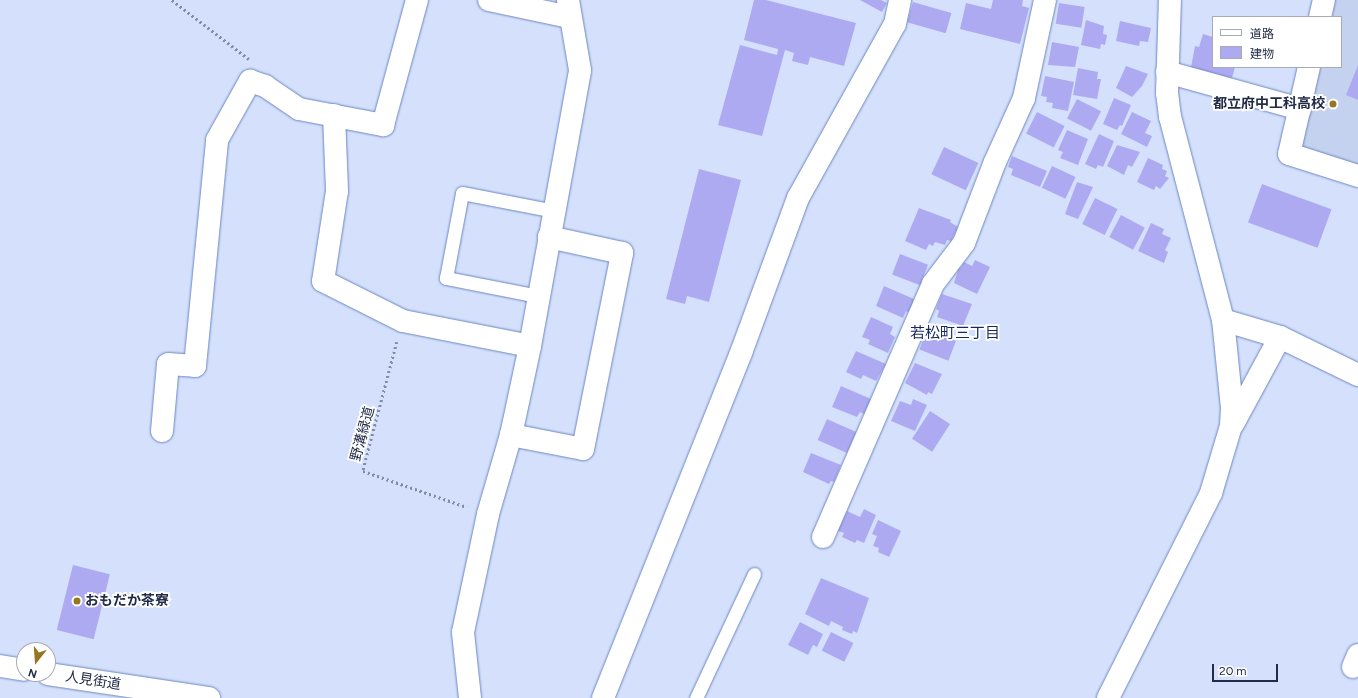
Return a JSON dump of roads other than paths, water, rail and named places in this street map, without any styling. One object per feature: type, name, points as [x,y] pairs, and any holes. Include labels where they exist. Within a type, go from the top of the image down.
[{"type":"street","points":[[162,431],[168,364],[195,366],[217,140],[250,81],[265,86],[299,109],[383,125],[417,0]]},
{"type":"street","points":[[470,698],[462,632],[488,514],[510,435],[530,346],[580,70],[569,9],[489,0]]},
{"type":"street","points":[[603,698],[741,353],[798,198],[895,24],[900,0]]},
{"type":"street","points":[[823,536],[933,284],[964,243],[995,162],[1024,98],[1045,0]]},
{"type":"street","points":[[1170,0],[1167,72],[1170,117],[1223,320],[1232,408],[1231,426]]},
{"type":"street","points":[[1320,16],[1324,0]]},
{"type":"street","points":[[1309,68],[1289,154],[1358,176]]},
{"type":"street","points":[[1167,72],[1300,108]]},
{"type":"street","points":[[334,115],[337,192],[323,281],[403,321],[530,346]]},
{"type":"street","points":[[510,435],[583,449],[622,253],[549,237]]},
{"type":"street","points":[[1223,320],[1280,337],[1358,375]]},
{"type":"street","points":[[1108,698],[1211,493],[1231,426],[1280,337]]},
{"type":"street","points":[[0,666],[16,669]]},
{"type":"street","name":"人見街道","points":[[56,675],[209,698]]},
{"type":"lane","points":[[538,296],[446,278],[462,193],[555,211]]},
{"type":"lane","points":[[696,698],[754,574]]},
{"type":"place","name":"都立府中工科高校","points":[[1333,104]]},
{"type":"place","name":"おもだか茶寮","points":[[77,601]]},
{"type":"district","name":"若松町三丁目","points":[[955,334]]}]
